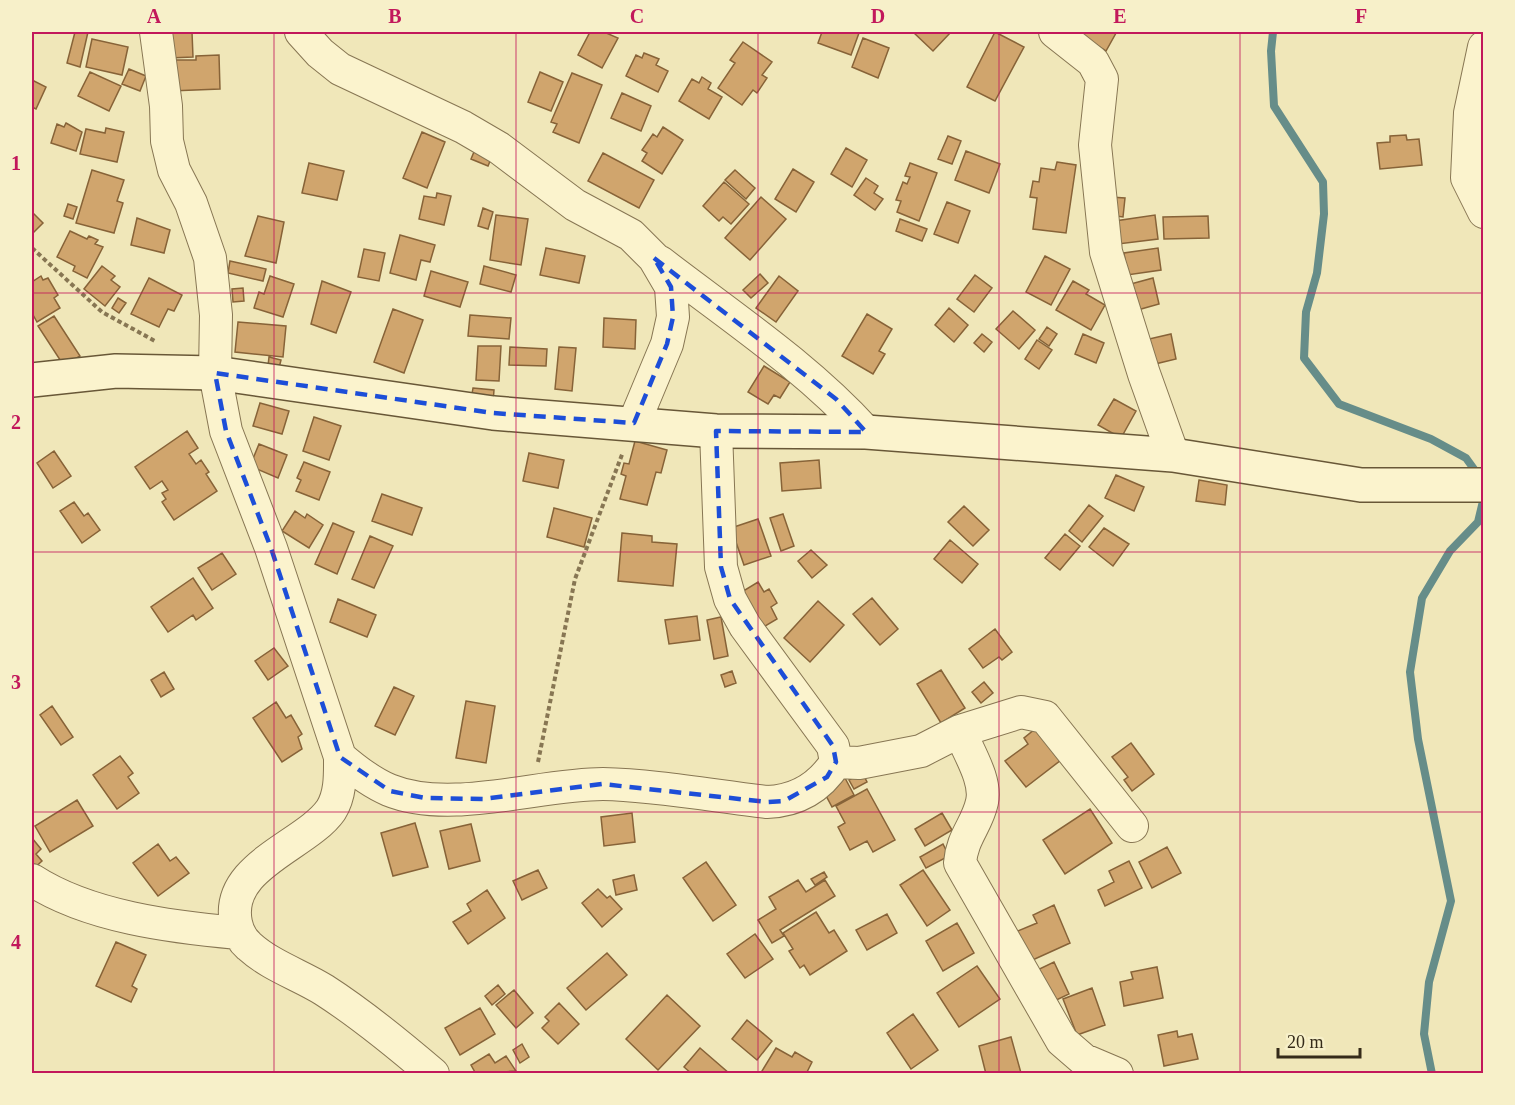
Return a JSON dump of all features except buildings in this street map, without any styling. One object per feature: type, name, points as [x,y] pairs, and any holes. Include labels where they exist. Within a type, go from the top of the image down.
[{"type":"street","points":[[156,32],[166,105],[167,141],[174,170],[190,203],[210,258],[216,315],[215,374],[226,431],[271,548],[340,757],[340,784],[331,810],[311,828],[262,863],[248,881],[236,902],[235,917],[238,933],[248,946],[264,958],[324,990],[383,1032],[433,1074]]},
{"type":"street","points":[[301,32],[320,53],[340,69],[464,127],[499,148],[575,205],[632,235],[654,258],[797,366],[836,399],[866,432]]},
{"type":"street","points":[[1055,32],[1093,62],[1102,79],[1095,145],[1106,252],[1144,374],[1173,454]]},
{"type":"street","points":[[1484,47],[1470,113],[1467,178],[1484,212]]},
{"type":"street","points":[[634,423],[667,344],[673,317],[671,287],[654,258]]},
{"type":"street","points":[[32,380],[116,371],[215,374],[493,413],[716,430],[866,432],[1173,454],[1362,485],[1484,485]]},
{"type":"street","points":[[340,757],[362,776],[390,791],[425,798],[483,799],[602,784],[767,802],[784,801],[827,777],[836,762],[833,746],[745,626],[730,599],[721,567],[716,430]]},
{"type":"street","points":[[836,762],[859,764],[921,751],[960,732],[1021,712],[1045,717],[1132,826]]},
{"type":"street","points":[[960,732],[983,787],[982,803],[961,846],[960,863],[1062,1041],[1084,1060],[1117,1074]]},
{"type":"street","points":[[32,880],[44,889],[100,909],[170,926],[238,933]]},
{"type":"path","points":[[32,248],[102,312],[164,346]]},
{"type":"path","points":[[532,792],[574,579],[634,423]]},
{"type":"highlighted area","points":[[654,258],[836,399],[866,432],[716,431],[721,567],[730,599],[833,746],[836,762],[827,777],[784,801],[767,802],[602,784],[483,799],[425,798],[390,791],[340,757],[271,548],[226,431],[215,373],[493,413],[634,423],[667,344],[673,317],[671,287]]},
{"type":"waterway","points":[[1273,32],[1271,51],[1274,106],[1323,182],[1324,214],[1317,273],[1306,312],[1304,358],[1339,404],[1431,439],[1466,458],[1479,476]]},
{"type":"waterway","points":[[1432,1074],[1424,1034],[1429,982],[1451,901],[1418,739],[1410,672],[1422,598],[1450,551],[1478,522],[1484,497]]}]
